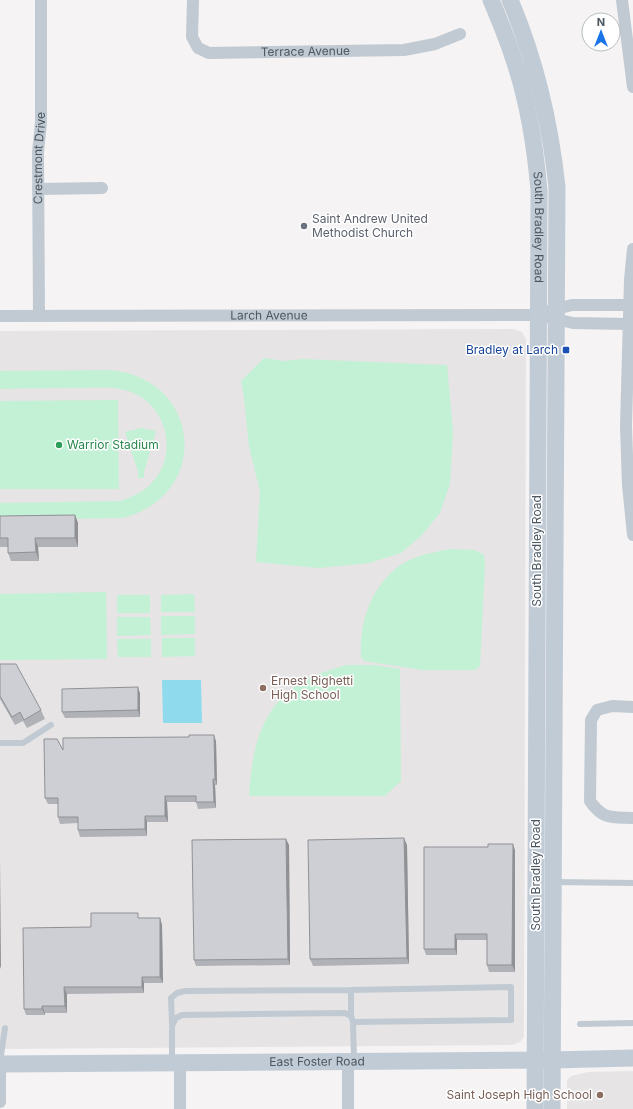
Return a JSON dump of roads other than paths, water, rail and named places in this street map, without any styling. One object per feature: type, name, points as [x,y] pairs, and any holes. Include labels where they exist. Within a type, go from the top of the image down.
[{"type":"main road","name":"South Bradley Road","points":[[491,0],[513,57],[521,83],[532,132],[539,190],[535,1109]]},
{"type":"main road","name":"South Bradley Road","points":[[510,0],[519,22],[545,107],[553,157],[557,212],[552,1109]]},
{"type":"main road","name":"East Foster Road","points":[[0,1064],[351,1062],[633,1058]]},
{"type":"street","name":"Crestmont Drive","points":[[39,316],[38,152],[41,123],[41,0]]},
{"type":"street","name":"Terrace Avenue","points":[[193,0],[192,37],[198,48],[209,53],[404,50],[435,44],[460,34]]},
{"type":"street","points":[[622,0],[630,44],[633,87]]},
{"type":"street","points":[[38,189],[102,188]]},
{"type":"street","points":[[633,254],[629,304],[630,379],[626,426],[631,485],[633,535]]},
{"type":"street","points":[[556,314],[572,304],[629,304]]},
{"type":"street","name":"Larch Avenue","points":[[0,316],[556,314],[573,324],[629,324]]},
{"type":"street","points":[[633,706],[612,706],[597,710],[591,720],[590,801],[596,810],[607,817],[633,818]]},
{"type":"street","points":[[348,1109],[351,1062]]},
{"type":"street","points":[[176,1063],[180,1109]]},
{"type":"street","points":[[0,1064],[0,1102]]},
{"type":"lane","points":[[0,743],[23,743],[51,725]]},
{"type":"lane","points":[[553,882],[633,883]]},
{"type":"lane","points":[[172,1026],[176,1018],[182,1016],[345,1013],[352,1019],[511,1020],[511,987],[177,993],[171,998],[172,1026],[176,1063]]},
{"type":"lane","points":[[351,990],[351,1062]]},
{"type":"lane","points":[[580,1024],[633,1023]]},
{"type":"lane","points":[[0,1064],[5,1028]]},
{"type":"water","points":[[162,680],[201,680],[202,723],[163,723]]},
{"type":"place","name":"Saint Andrew United Methodist Church","points":[[304,226]]},
{"type":"place","name":"Bradley at Larch","points":[[566,350]]},
{"type":"place","name":"Warrior Stadium","points":[[59,445]]},
{"type":"place","name":"Ernest Righetti High School","points":[[263,688]]},
{"type":"place","name":"Saint Joseph High School","points":[[600,1095]]}]
